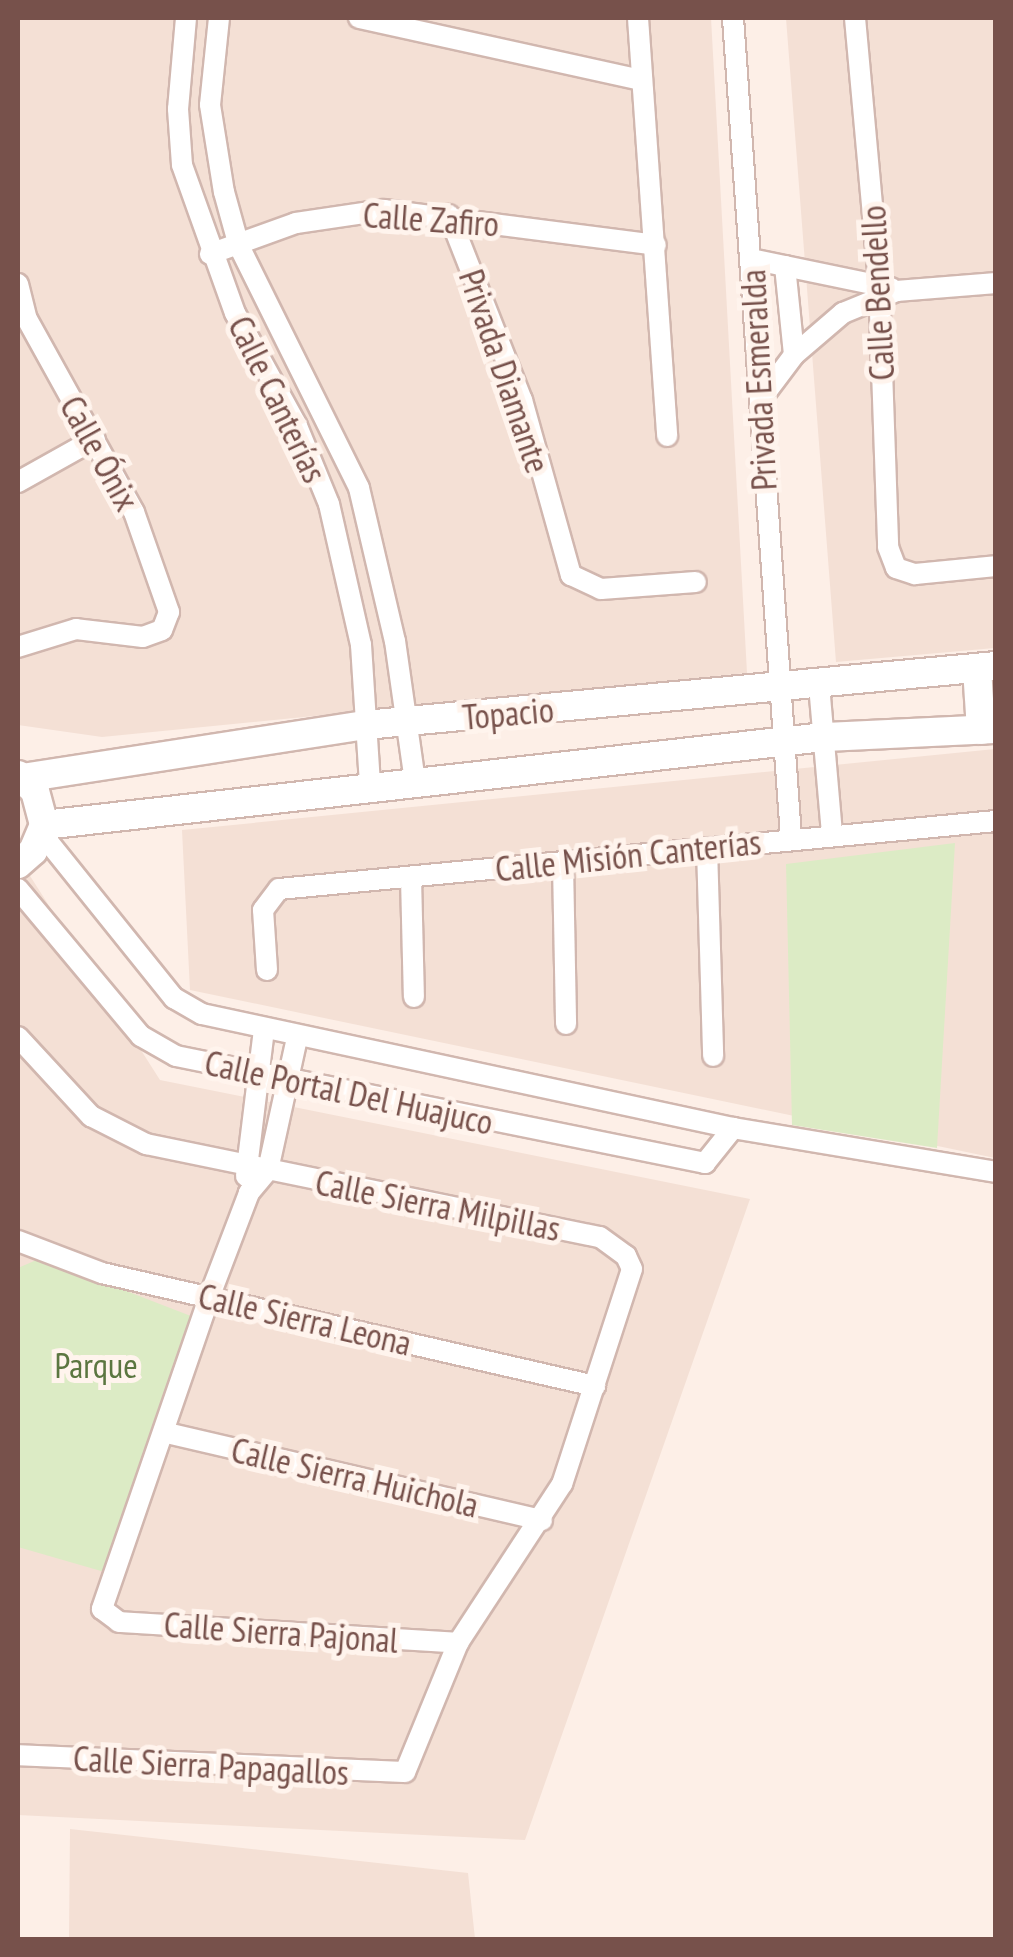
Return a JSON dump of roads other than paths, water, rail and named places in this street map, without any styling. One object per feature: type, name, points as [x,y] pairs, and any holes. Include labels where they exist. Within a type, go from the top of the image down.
[{"type":"street","name":"Calle Canterías","points":[[186,18],[178,109],[182,165],[210,254],[313,460],[361,646],[370,785]]},
{"type":"street","name":"Calle Canterías","points":[[219,18],[213,148],[239,246],[359,488],[396,641],[415,781]]},
{"type":"street","points":[[358,18],[640,80]]},
{"type":"street","points":[[638,18],[667,436]]},
{"type":"street","name":"Privada Esmeralda","points":[[734,18],[776,690],[791,838]]},
{"type":"street","name":"Calle Bendello","points":[[855,18],[885,292],[888,547],[896,568],[915,574],[996,566]]},
{"type":"street","name":"Calle Zafiro","points":[[210,254],[296,223],[352,212],[449,215],[656,244]]},
{"type":"street","name":"Privada Diamante","points":[[449,215],[522,400],[562,556],[578,583],[601,588],[696,582]]},
{"type":"street","points":[[751,259],[885,292],[996,283]]},
{"type":"street","points":[[785,266],[794,355]]},
{"type":"street","name":"Calle Ónix","points":[[18,284],[22,321],[96,439],[149,550],[168,605],[166,626],[143,637],[76,630],[18,647]]},
{"type":"street","points":[[760,399],[794,355],[843,313],[885,292]]},
{"type":"street","points":[[18,482],[96,439]]},
{"type":"street","points":[[361,646],[396,641]]},
{"type":"street","points":[[986,667],[988,730]]},
{"type":"street","name":"Topacio","points":[[20,777],[366,726],[776,690],[986,667]]},
{"type":"street","points":[[819,685],[832,832]]},
{"type":"street","name":"Topacio","points":[[43,830],[370,785],[824,738],[988,730]]},
{"type":"street","points":[[18,864],[43,830],[36,791],[20,777]]},
{"type":"street","name":"Calle Misión Canterías","points":[[267,970],[265,901],[278,889],[563,864],[832,832],[996,821]]},
{"type":"street","name":"Calle Portal Del Huajuco","points":[[43,830],[174,998],[202,1014],[297,1038],[733,1128],[996,1172]]},
{"type":"street","points":[[707,848],[714,1056]]},
{"type":"street","points":[[563,864],[566,1024]]},
{"type":"street","points":[[412,878],[414,997]]},
{"type":"street","name":"Calle Portal Del Huajuco","points":[[18,889],[141,1036],[176,1056],[286,1082],[704,1163],[733,1128]]},
{"type":"street","points":[[249,1193],[244,1166],[264,1030]]},
{"type":"street","name":"Calle Sierra Milpillas","points":[[18,1037],[64,1090],[117,1131],[244,1166],[600,1237],[626,1256],[630,1285],[595,1386]]},
{"type":"street","points":[[167,1433],[209,1298],[249,1193],[268,1170],[297,1038]]},
{"type":"street","name":"Calle Sierra Leona","points":[[18,1241],[102,1273],[595,1386]]},
{"type":"street","points":[[458,1643],[562,1484],[595,1386]]},
{"type":"street","name":"Calle Sierra Huichola","points":[[167,1433],[542,1520]]},
{"type":"street","name":"Calle Sierra Pajonal","points":[[167,1433],[102,1601],[105,1615],[119,1622],[458,1643]]},
{"type":"street","name":"Calle Sierra Papagallos","points":[[18,1755],[405,1772],[458,1643]]},
{"type":"park label","name":"Parque","points":[[96,1365]]}]
